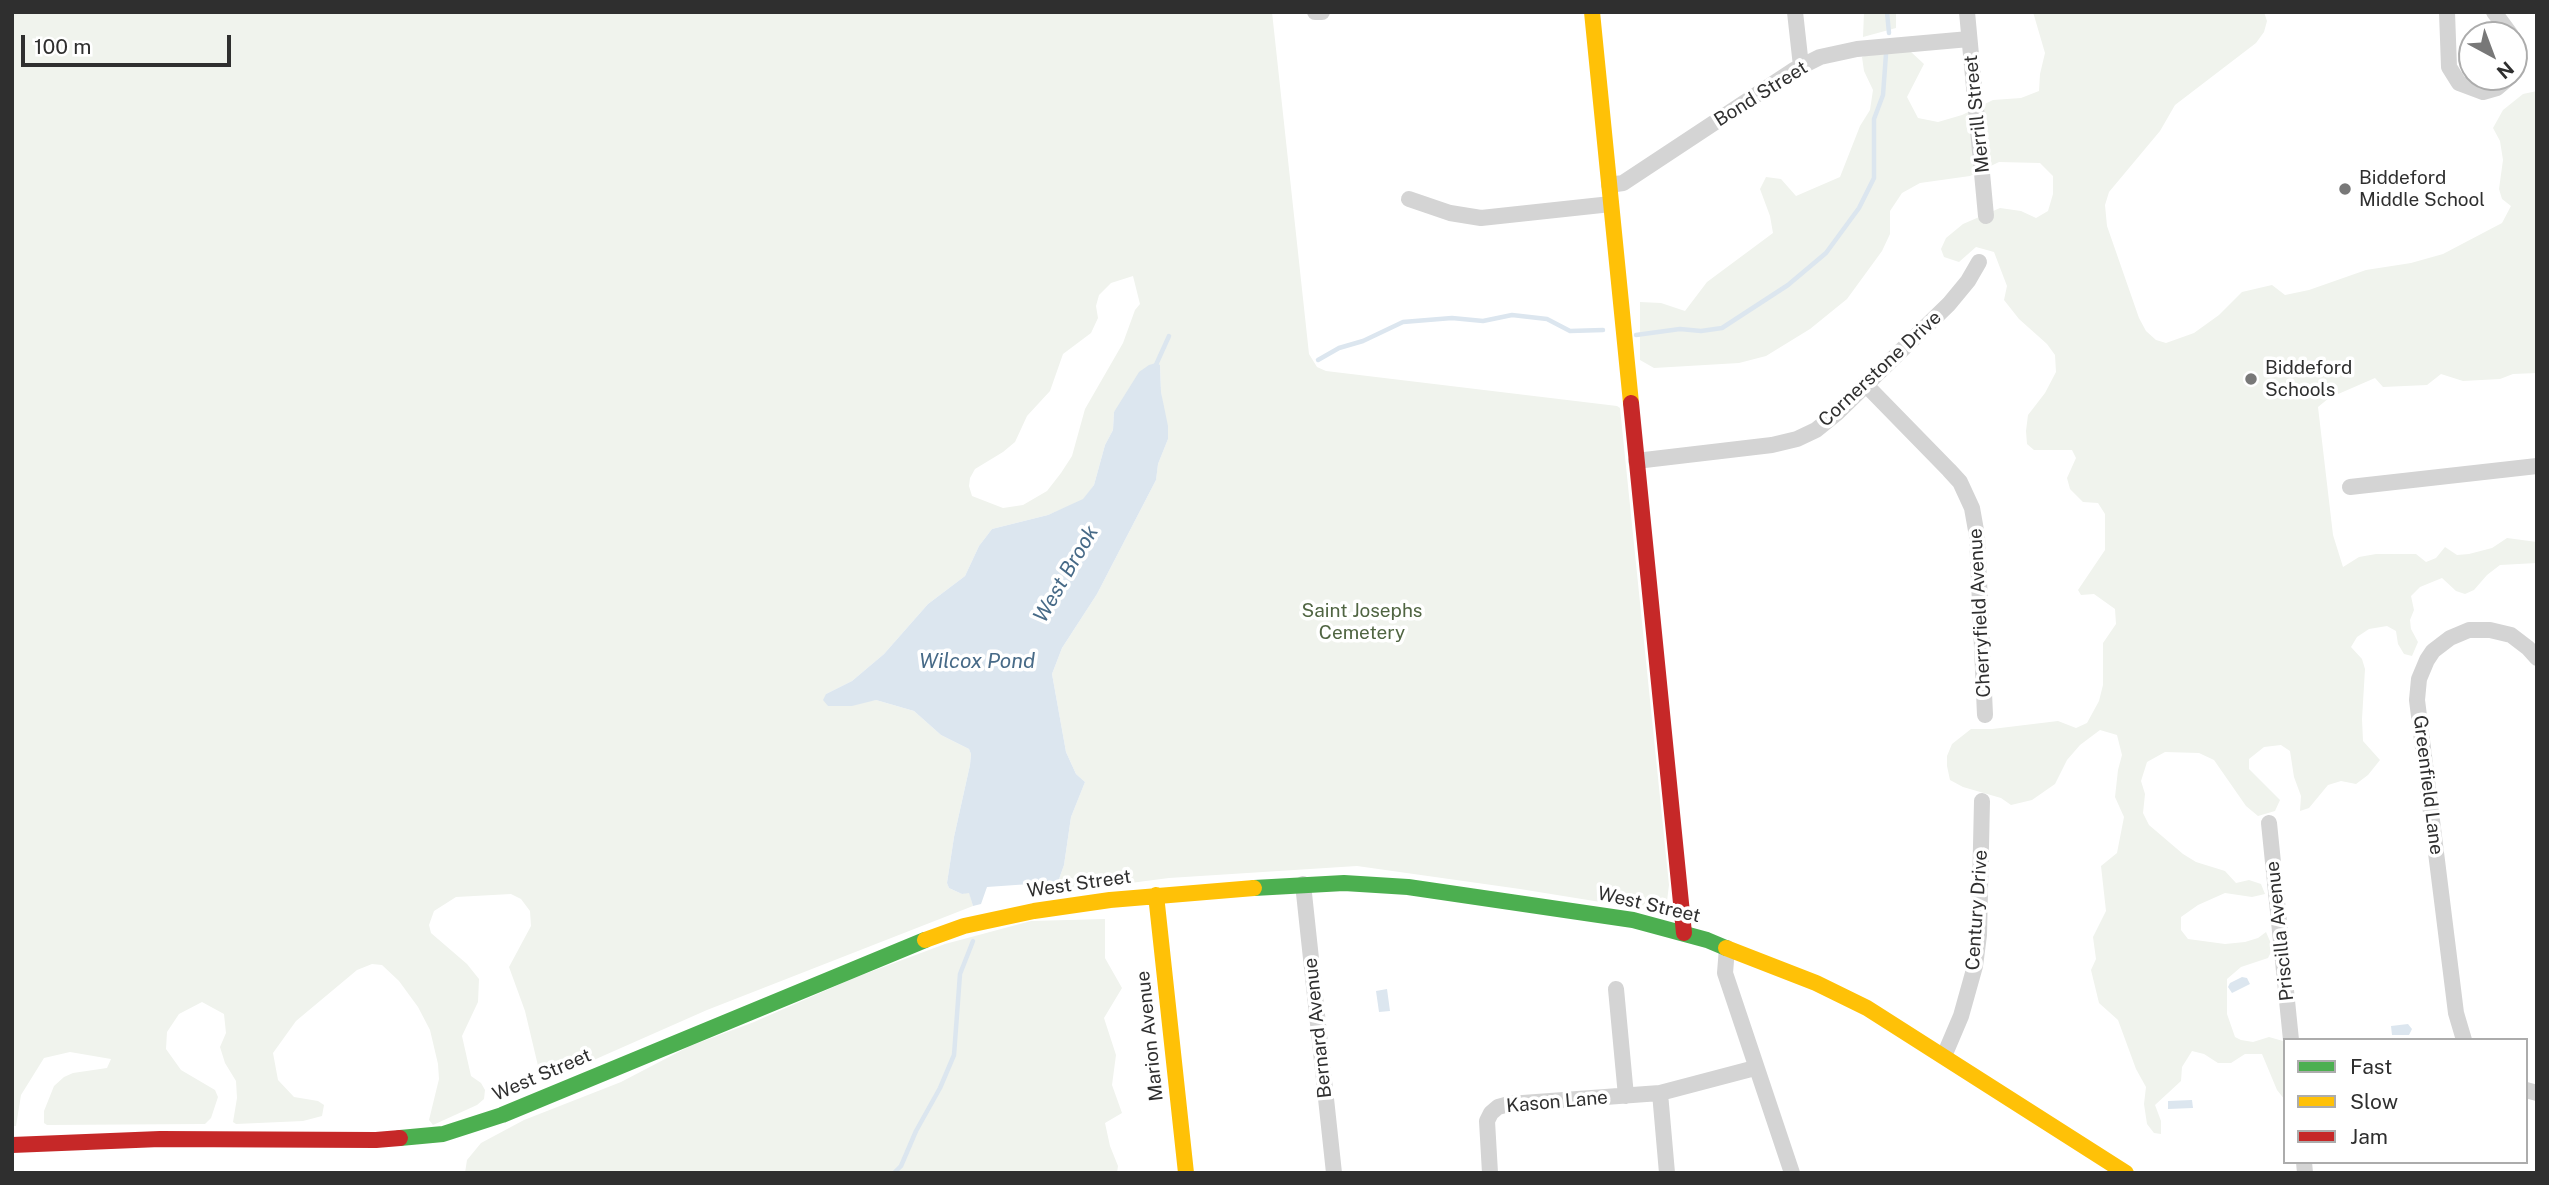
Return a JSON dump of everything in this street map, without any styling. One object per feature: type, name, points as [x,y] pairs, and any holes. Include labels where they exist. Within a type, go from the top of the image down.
[{"type":"street","points":[[1315,12],[1322,12]]},
{"type":"street","points":[[1592,12],[1684,933]]},
{"type":"street","points":[[1795,12],[1801,66]]},
{"type":"street","name":"Merrill Street","points":[[1967,12],[1986,216]]},
{"type":"street","points":[[2447,12],[2449,67],[2458,81]]},
{"type":"street","name":"Bond Street","points":[[1609,185],[1623,183],[1801,66],[1820,57],[1857,49],[1969,39]]},
{"type":"street","points":[[1409,199],[1450,213],[1481,218],[1611,204]]},
{"type":"street","name":"Cornerstone Drive","points":[[1636,460],[1772,445],[1797,439],[1826,422],[1959,293],[1979,262]]},
{"type":"street","name":"Cherryfield Avenue","points":[[1865,384],[1949,470],[1964,489],[1972,508],[1977,536],[1985,715]]},
{"type":"street","points":[[2350,487],[2537,466]]},
{"type":"street","name":"Greenfield Lane","points":[[2464,1038],[2454,999],[2417,700],[2419,679],[2427,660],[2441,644],[2469,631],[2490,629],[2511,635],[2529,648],[2537,658]]},
{"type":"street","name":"Century Drive","points":[[1944,1056],[1961,1016],[1975,966],[1979,935],[1982,801]]},
{"type":"street","name":"Priscilla Avenue","points":[[2269,823],[2291,1038]]},
{"type":"street","name":"West Street","points":[[12,1145],[160,1139],[388,1139],[443,1133],[502,1115],[939,933],[1034,911],[1156,895],[1303,884],[1364,884],[1438,890],[1594,913],[1684,933],[1727,948],[1816,983],[1867,1008],[2126,1173]]},
{"type":"street","name":"Bernard Avenue","points":[[1303,884],[1334,1173]]},
{"type":"street","name":"Marion Avenue","points":[[1156,895],[1186,1173]]},
{"type":"street","points":[[1727,948],[1725,973],[1792,1173]]},
{"type":"street","name":"Kason Lane","points":[[1616,989],[1626,1096]]},
{"type":"street","name":"Kason Lane","points":[[1490,1173],[1487,1127],[1491,1113],[1498,1107],[1660,1093],[1755,1068]]},
{"type":"street","points":[[1660,1093],[1667,1173]]},
{"type":"green space","name":"Saint Josephs Cemetery","points":[[12,12],[1272,12],[1309,354],[1317,367],[1326,371],[1620,408],[1669,885],[1667,901],[1656,911],[1357,866],[1169,878],[1061,892],[1058,882],[1064,865],[1071,817],[1085,782],[1076,774],[1066,752],[1052,674],[1062,648],[1097,594],[1156,480],[1158,464],[1168,439],[1160,365],[1114,412],[1113,430],[1105,445],[1094,485],[1083,500],[1048,515],[992,529],[979,546],[965,576],[928,604],[884,654],[852,681],[826,694],[828,706],[876,700],[914,711],[941,735],[969,749],[970,765],[947,883],[949,888],[962,894],[969,892],[973,906],[707,1010],[562,1074],[543,1075],[539,1070],[525,1011],[509,967],[531,926],[530,911],[521,899],[511,894],[456,897],[434,911],[429,925],[431,933],[467,964],[479,979],[478,1002],[462,1036],[471,1076],[481,1083],[485,1090],[484,1099],[477,1105],[433,1125],[429,1120],[439,1079],[430,1030],[418,1007],[399,981],[382,965],[372,964],[357,970],[296,1021],[273,1053],[278,1080],[294,1097],[318,1101],[324,1105],[322,1116],[303,1121],[233,1122],[237,1098],[236,1081],[225,1063],[220,1047],[226,1033],[224,1014],[202,1002],[179,1014],[167,1032],[166,1049],[181,1070],[215,1090],[218,1097],[211,1118],[205,1124],[47,1125],[44,1123],[44,1111],[54,1086],[73,1073],[107,1068],[111,1059],[70,1052],[44,1058],[21,1095],[16,1126],[12,1126]],"holes":[[[1133,276],[1140,304],[1135,310],[1123,343],[1085,409],[1072,456],[1047,491],[1023,505],[1003,508],[972,496],[969,486],[975,469],[1015,442],[1027,416],[1050,391],[1063,354],[1091,333],[1098,318],[1096,306],[1099,295],[1111,283]]]},
{"type":"green space","points":[[1864,12],[1896,12],[1896,28],[1863,37]]},
{"type":"green space","points":[[2033,12],[2264,12],[2267,21],[2264,32],[2256,43],[2175,105],[2160,131],[2109,192],[2105,205],[2107,226],[2139,318],[2146,331],[2156,340],[2166,343],[2194,333],[2219,315],[2242,292],[2272,285],[2285,295],[2309,290],[2366,270],[2411,263],[2443,254],[2502,223],[2511,206],[2502,199],[2499,189],[2503,160],[2500,141],[2493,128],[2503,110],[2523,94],[2537,91],[2537,373],[2463,381],[2441,374],[2427,385],[2383,387],[2375,378],[2329,398],[2318,407],[2333,535],[2343,567],[2359,557],[2376,554],[2416,554],[2426,562],[2436,558],[2445,547],[2457,555],[2469,554],[2492,548],[2507,538],[2537,542],[2537,563],[2500,565],[2474,590],[2465,594],[2456,591],[2442,578],[2420,587],[2411,596],[2414,610],[2410,620],[2411,629],[2418,642],[2412,656],[2404,654],[2398,644],[2396,631],[2387,626],[2369,629],[2357,637],[2351,647],[2362,659],[2365,669],[2363,741],[2380,760],[2368,775],[2356,784],[2341,781],[2328,785],[2309,808],[2300,811],[2301,796],[2294,777],[2290,751],[2281,745],[2264,747],[2249,759],[2249,769],[2280,800],[2275,811],[2258,816],[2246,806],[2214,760],[2199,753],[2165,752],[2147,762],[2141,781],[2145,794],[2143,813],[2149,825],[2196,862],[2225,871],[2236,883],[2249,880],[2261,884],[2265,894],[2252,897],[2225,893],[2198,905],[2181,917],[2181,930],[2188,939],[2225,944],[2245,942],[2266,932],[2273,948],[2268,958],[2241,967],[2227,979],[2227,1014],[2235,1037],[2241,1040],[2253,1042],[2269,1037],[2283,1041],[2283,1098],[2277,1090],[2262,1054],[2245,1054],[2231,1063],[2218,1063],[2204,1054],[2192,1051],[2182,1067],[2181,1081],[2155,1105],[2161,1121],[2161,1134],[2154,1133],[2147,1124],[2144,1104],[2146,1087],[2136,1069],[2118,1020],[2099,1003],[2091,970],[2096,959],[2093,937],[2106,911],[2101,866],[2117,853],[2124,817],[2115,797],[2122,755],[2117,735],[2100,730],[2080,745],[2067,760],[2055,784],[2032,800],[2011,805],[2001,798],[1963,787],[1950,780],[1947,766],[1947,756],[1952,744],[1971,729],[2058,721],[2076,728],[2087,723],[2099,701],[2103,685],[2103,643],[2116,624],[2115,609],[2094,594],[2081,595],[2078,590],[2105,550],[2105,514],[2098,503],[2083,502],[2070,489],[2067,478],[2076,458],[2072,450],[2034,450],[2027,444],[2028,415],[2045,393],[2056,372],[2055,355],[2004,300],[2007,286],[1994,252],[1976,247],[1959,262],[1944,257],[1941,249],[1946,238],[1963,224],[2000,208],[2021,211],[2036,218],[2048,211],[2053,194],[2053,176],[2040,163],[1999,162],[1970,176],[1920,183],[1902,193],[1890,211],[1890,234],[1882,251],[1847,299],[1810,329],[1766,356],[1739,363],[1654,368],[1640,360],[1640,302],[1661,303],[1685,311],[1707,282],[1773,233],[1760,189],[1766,177],[1781,179],[1796,196],[1840,177],[1860,126],[1870,110],[1873,90],[1864,71],[1862,57],[1878,50],[1910,51],[1924,64],[1907,97],[1918,118],[1938,122],[1962,115],[1993,100],[2021,98],[2039,91],[2045,53]]},
{"type":"green space","points":[[1105,919],[1105,958],[1122,988],[1104,1018],[1116,1055],[1112,1085],[1122,1113],[1105,1123],[1118,1166],[1117,1173],[465,1173],[467,1160],[481,1143],[524,1120],[621,1082],[690,1046],[754,1022],[854,978],[945,944],[1031,921]]},
{"type":"water","name":"Wilcox Pond","points":[[1156,363],[1160,365],[1168,439],[1158,464],[1156,480],[1097,594],[1062,648],[1052,674],[1066,752],[1076,774],[1085,782],[1071,817],[1064,865],[1058,882],[987,887],[981,904],[973,906],[969,893],[962,894],[949,888],[947,883],[970,765],[969,749],[941,735],[914,711],[876,700],[852,706],[828,706],[823,700],[826,694],[852,681],[884,654],[928,604],[965,576],[979,546],[992,529],[1048,515],[1083,499],[1094,485],[1105,445],[1113,430],[1114,412],[1139,372]]},
{"type":"water","points":[[2242,977],[2247,978],[2250,984],[2232,993],[2228,987],[2230,983]]},
{"type":"water","points":[[1387,989],[1390,1011],[1379,1012],[1376,991]]},
{"type":"water","points":[[2408,1024],[2412,1029],[2409,1035],[2392,1035],[2391,1026]]},
{"type":"water","points":[[2192,1100],[2193,1108],[2168,1109],[2168,1101]]},
{"type":"waterway","points":[[1887,12],[1889,33]]},
{"type":"waterway","points":[[1636,335],[1680,329],[1701,331],[1722,328],[1788,285],[1826,253],[1859,208],[1874,178],[1874,119],[1883,95],[1886,54]]},
{"type":"waterway","points":[[1318,360],[1339,348],[1363,341],[1403,322],[1452,318],[1483,321],[1512,315],[1547,319],[1570,331],[1603,330]]},
{"type":"waterway","name":"West Brook","points":[[1155,367],[1169,336]]},
{"type":"waterway","name":"West Brook","points":[[894,1173],[901,1166],[954,1055],[960,974],[973,941]]},
{"type":"traffic: fast","points":[[1254,888],[1344,883],[1408,887],[1633,920],[1707,940],[1726,948]]},
{"type":"traffic: fast","points":[[400,1138],[443,1134],[502,1115],[925,940]]},
{"type":"traffic: slow","points":[[1592,12],[1631,403]]},
{"type":"traffic: slow","points":[[925,940],[964,926],[1034,911],[1110,900],[1254,888]]},
{"type":"traffic: slow","points":[[1156,895],[1186,1173]]},
{"type":"traffic: slow","points":[[1726,948],[1816,983],[1867,1008],[2126,1173]]},
{"type":"traffic: jam","points":[[1631,403],[1684,933]]},
{"type":"traffic: jam","points":[[12,1145],[160,1139],[400,1138]]},
{"type":"place","name":"Biddeford Middle School","points":[[2345,189]]},
{"type":"place","name":"Biddeford Schools","points":[[2251,379]]}]
